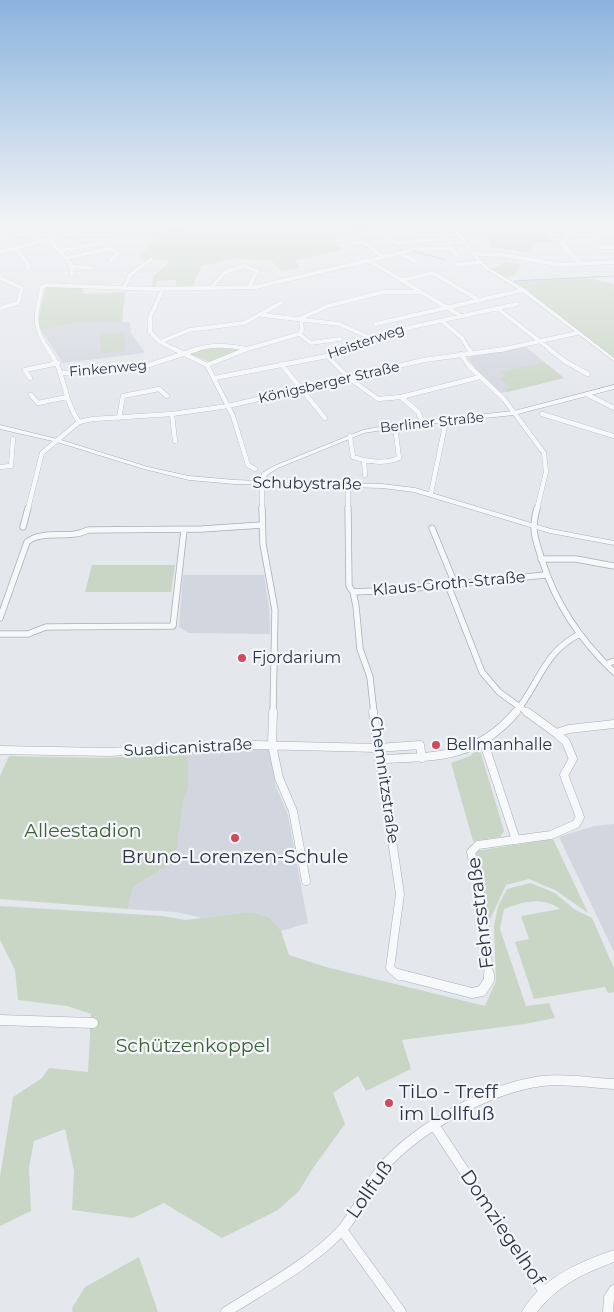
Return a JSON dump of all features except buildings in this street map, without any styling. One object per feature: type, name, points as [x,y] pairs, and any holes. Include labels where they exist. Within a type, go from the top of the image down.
[{"type":"street","points":[[0,308],[18,304],[21,287]]},
{"type":"street","points":[[22,527],[42,453],[50,444],[59,441],[79,422],[67,397],[58,363],[37,329],[36,321],[42,287]]},
{"type":"street","points":[[110,287],[163,289],[241,287]]},
{"type":"street","points":[[415,287],[460,316]]},
{"type":"street","points":[[456,287],[477,299]]},
{"type":"street","points":[[519,287],[577,334],[614,360]]},
{"type":"street","points":[[163,289],[149,323],[150,332],[160,342],[207,365],[218,378],[237,425],[246,462],[255,469]]},
{"type":"street","points":[[376,324],[477,299],[523,290]]},
{"type":"street","points":[[300,321],[309,313],[349,300],[383,292],[422,291]]},
{"type":"street","points":[[160,342],[190,330],[236,325],[262,314],[270,307],[281,303]]},
{"type":"street","name":"Heisterweg","points":[[218,378],[327,356],[412,327],[517,304]]},
{"type":"street","points":[[497,308],[566,362],[579,367],[588,374]]},
{"type":"street","points":[[262,314],[300,321],[339,324],[373,339]]},
{"type":"street","points":[[207,365],[246,349],[298,334],[302,330],[300,321]]},
{"type":"street","points":[[442,321],[462,338],[472,354]]},
{"type":"street","points":[[298,334],[311,343],[340,339]]},
{"type":"street","name":"Königsberger Straße","points":[[79,422],[93,419],[172,414],[228,406],[350,379],[424,360],[472,354],[577,334]]},
{"type":"street","name":"Finkenweg","points":[[62,373],[137,369],[182,353],[214,345],[246,349]]},
{"type":"street","points":[[461,354],[480,377],[500,394],[546,458],[541,501],[533,526],[545,574],[560,608],[578,635],[614,672]]},
{"type":"street","points":[[327,356],[350,379],[374,398],[402,396],[480,377]]},
{"type":"street","points":[[30,378],[25,370],[58,363]]},
{"type":"street","points":[[281,364],[326,418]]},
{"type":"street","name":"Berliner Straße","points":[[262,483],[263,476],[267,472],[350,436],[395,426],[514,413],[614,387]]},
{"type":"street","points":[[119,418],[123,396],[159,389],[167,396]]},
{"type":"street","points":[[31,395],[38,403],[67,397]]},
{"type":"street","points":[[588,395],[614,408]]},
{"type":"street","points":[[402,396],[418,412],[423,423]]},
{"type":"street","points":[[172,414],[175,441]]},
{"type":"street","points":[[542,414],[614,436]]},
{"type":"street","points":[[432,494],[446,421]]},
{"type":"street","points":[[350,436],[353,458],[392,461],[399,458],[395,426]]},
{"type":"street","name":"Schubystraße","points":[[0,428],[59,441],[164,473],[209,480],[398,488],[432,494],[533,526],[614,543]]},
{"type":"street","points":[[0,467],[11,466],[13,439]]},
{"type":"street","points":[[364,460],[365,475]]},
{"type":"street","points":[[262,483],[262,526],[275,610],[272,745],[279,778],[293,811],[306,881]]},
{"type":"street","name":"Chemnitzstraße","points":[[348,485],[349,586],[353,592],[360,649],[370,677],[378,759],[400,894],[390,968],[400,976],[472,993],[482,991],[488,980]]},
{"type":"street","points":[[0,618],[27,542],[33,537],[79,535],[88,530],[184,530],[262,526]]},
{"type":"street","points":[[432,528],[482,672],[499,692],[566,742],[574,759],[564,775],[580,818],[577,824],[570,829],[516,840],[484,743]]},
{"type":"street","points":[[0,634],[28,634],[46,627],[173,626],[184,530]]},
{"type":"street","points":[[541,559],[576,559],[614,566]]},
{"type":"street","name":"Klaus-Groth-Straße","points":[[353,592],[545,574]]},
{"type":"street","points":[[378,759],[422,758],[459,753],[484,743],[502,730],[521,708],[555,648],[578,635]]},
{"type":"street","points":[[606,664],[614,661]]},
{"type":"street","points":[[556,733],[569,729],[614,724]]},
{"type":"street","name":"Suadicanistraße","points":[[0,750],[118,752],[272,745],[377,748],[420,744],[422,758]]},
{"type":"street","name":"Fehrsstraße","points":[[488,980],[482,908],[472,852],[474,847],[516,840]]},
{"type":"street","points":[[0,1020],[93,1023]]},
{"type":"street","name":"Lollfuß","points":[[226,1312],[305,1262],[342,1230],[383,1166],[417,1135],[434,1125],[484,1099],[528,1084],[543,1081],[614,1084]]},
{"type":"street","name":"Domziegelhof","points":[[434,1125],[544,1292],[570,1274],[614,1256]]},
{"type":"street","points":[[342,1230],[401,1312]]},
{"type":"street","points":[[608,1312],[609,1298],[614,1290]]},
{"type":"street","points":[[529,1312],[544,1292]]},
{"type":"shaded area","points":[[83,322],[130,322],[131,333],[145,353],[63,363],[41,330]]},
{"type":"shaded area","points":[[526,347],[564,378],[501,393],[478,373],[468,358],[478,355]]},
{"type":"shaded area","points":[[183,575],[264,575],[269,607],[270,634],[189,633],[179,627]]},
{"type":"shaded area","name":"Bruno-Lorenzen-Schule","points":[[269,749],[276,787],[288,815],[308,923],[281,931],[269,917],[251,912],[202,918],[176,912],[128,909],[133,887],[175,861],[184,798],[188,789],[188,753]]},
{"type":"shaded area","points":[[614,824],[614,952],[559,837],[594,826]]},
{"type":"green space","points":[[46,287],[81,287],[84,294],[125,292],[122,322],[83,322],[41,330],[38,322]]},
{"type":"green space","points":[[519,287],[614,287],[614,358]]},
{"type":"green space","points":[[124,332],[125,351],[101,353],[100,334]]},
{"type":"green space","points":[[220,347],[241,350],[210,362],[187,353],[190,350]]},
{"type":"green space","points":[[544,362],[564,378],[508,392],[505,389],[511,388],[500,378],[506,376],[501,372]]},
{"type":"green space","points":[[92,565],[175,565],[171,592],[85,592]]},
{"type":"green space","points":[[477,749],[480,750],[504,831],[500,837],[473,841],[451,763],[470,756]]},
{"type":"green space","name":"Alleestadion","points":[[188,753],[188,789],[184,798],[175,861],[133,887],[128,909],[0,899],[0,776],[9,756],[104,758]]},
{"type":"green space","points":[[553,839],[588,913],[555,890],[529,879],[506,885],[488,924],[476,851]]},
{"type":"green space","name":"Schützenkoppel","points":[[530,883],[555,893],[574,909],[592,918],[614,968],[614,992],[608,993],[605,987],[534,999],[515,942],[529,939],[521,916],[560,909],[539,901],[532,901],[504,909],[500,929],[526,1006],[549,1003],[555,1018],[525,1024],[402,1040],[411,1069],[366,1091],[358,1076],[333,1093],[345,1124],[299,1191],[278,1210],[222,1238],[164,1203],[133,1218],[72,1210],[74,1171],[65,1129],[34,1141],[29,1167],[31,1211],[0,1226],[0,1177],[13,1097],[42,1078],[49,1068],[88,1072],[91,1014],[67,1006],[18,1000],[15,970],[0,940],[0,906],[163,916],[185,920],[251,912],[269,917],[281,931],[289,955],[326,967],[485,1006],[496,981],[494,926],[498,906],[507,889]]},
{"type":"green space","points":[[139,1257],[158,1312],[73,1312],[72,1308],[85,1287]]},
{"type":"place","name":"Fjordarium","points":[[242,658]]},
{"type":"place","name":"Bellmanhalle","points":[[436,745]]},
{"type":"place","name":"Bruno-Lorenzen-Schule","points":[[235,838]]},
{"type":"place","name":"TiLo - Treff im Lollfuß","points":[[389,1103]]}]
